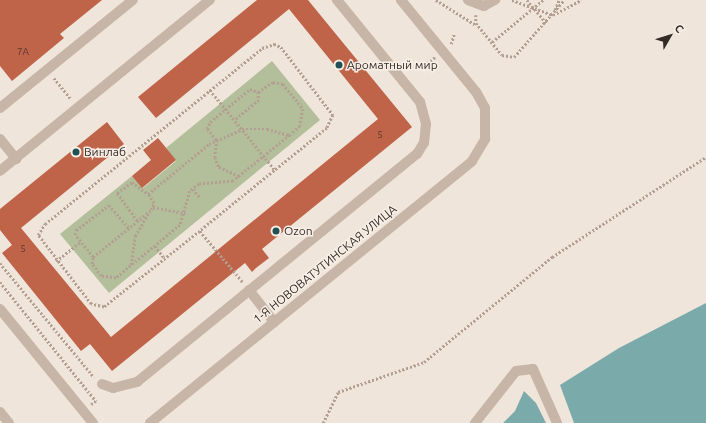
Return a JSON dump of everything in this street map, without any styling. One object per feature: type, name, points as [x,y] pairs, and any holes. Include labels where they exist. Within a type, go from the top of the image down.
[{"type":"street","points":[[0,108],[133,0]]},
{"type":"street","points":[[0,171],[210,0]]},
{"type":"street","points":[[102,384],[113,388],[137,382],[416,154],[424,143],[426,124],[420,102],[337,0]]},
{"type":"street","name":"1-Я НОВОВАТУТИНСКАЯ УЛИЦА","points":[[150,423],[472,161],[485,139],[485,108],[476,92],[401,0]]},
{"type":"street","points":[[468,0],[479,5],[495,0]]},
{"type":"street","points":[[0,139],[16,159]]},
{"type":"street","points":[[249,290],[274,322]]},
{"type":"street","points":[[0,309],[93,423]]},
{"type":"street","points":[[475,423],[516,371],[533,368],[558,423]]},
{"type":"street","points":[[0,412],[9,423]]},
{"type":"path","points":[[436,0],[478,25],[504,56],[516,56],[553,15],[564,0]]},
{"type":"path","points":[[512,0],[553,15],[582,0]]},
{"type":"path","points":[[527,0],[546,23]]},
{"type":"path","points":[[492,42],[543,0]]},
{"type":"path","points":[[553,15],[559,0]]},
{"type":"path","points":[[478,25],[479,5]]},
{"type":"path","points":[[268,44],[281,47],[333,115],[327,128],[275,170],[104,307],[91,304],[41,242],[40,229],[268,44]]},
{"type":"path","points":[[47,70],[78,108]]},
{"type":"path","points":[[151,210],[93,257],[92,264],[105,278],[116,278],[180,225],[185,213],[188,195],[193,188],[202,184],[229,182],[239,176],[301,125],[301,106],[278,82],[258,92],[250,89],[207,126],[216,140],[215,158],[219,167],[239,176]]},
{"type":"path","points":[[210,90],[275,170]]},
{"type":"path","points":[[235,120],[259,100],[258,92]]},
{"type":"path","points":[[148,194],[216,140],[242,129],[266,129],[290,135]]},
{"type":"path","points":[[323,423],[338,392],[424,362],[552,257],[706,157]]},
{"type":"path","points":[[137,221],[117,193],[132,182],[148,194],[153,207]]},
{"type":"path","points":[[193,188],[200,197]]},
{"type":"path","points":[[93,257],[80,242],[74,232],[107,205],[129,228]]},
{"type":"path","points":[[153,207],[185,213]]},
{"type":"path","points":[[131,266],[135,236],[153,207]]},
{"type":"path","points":[[200,231],[249,290]]},
{"type":"path","points":[[56,261],[80,242]]},
{"type":"path","points":[[154,246],[165,259]]},
{"type":"path","points":[[0,263],[102,384]]},
{"type":"path","points":[[0,282],[96,401],[92,404]]},
{"type":"green space","points":[[272,61],[320,120],[109,293],[60,234],[132,176],[143,188],[176,161],[166,148]]},
{"type":"water","points":[[706,303],[706,423],[574,423],[560,385],[619,348]]},
{"type":"water","points":[[524,391],[536,403],[546,423],[503,423],[515,411]]},
{"type":"building","points":[[0,0],[102,0],[60,34],[64,38],[12,81],[0,66]]},
{"type":"building","points":[[257,0],[308,0],[412,127],[262,249],[269,258],[252,272],[245,263],[112,371],[90,344],[81,351],[2,253],[12,245],[0,230],[0,209],[107,122],[124,144],[21,228],[111,337],[378,119],[289,9],[156,118],[138,97]]},
{"type":"building","points":[[158,138],[176,160],[142,188],[132,176],[151,160],[143,150]]},
{"type":"place","name":"Ароматный мир","points":[[339,65]]},
{"type":"place","name":"Винлаб","points":[[76,152]]},
{"type":"place","name":"Ozon","points":[[276,231]]}]
